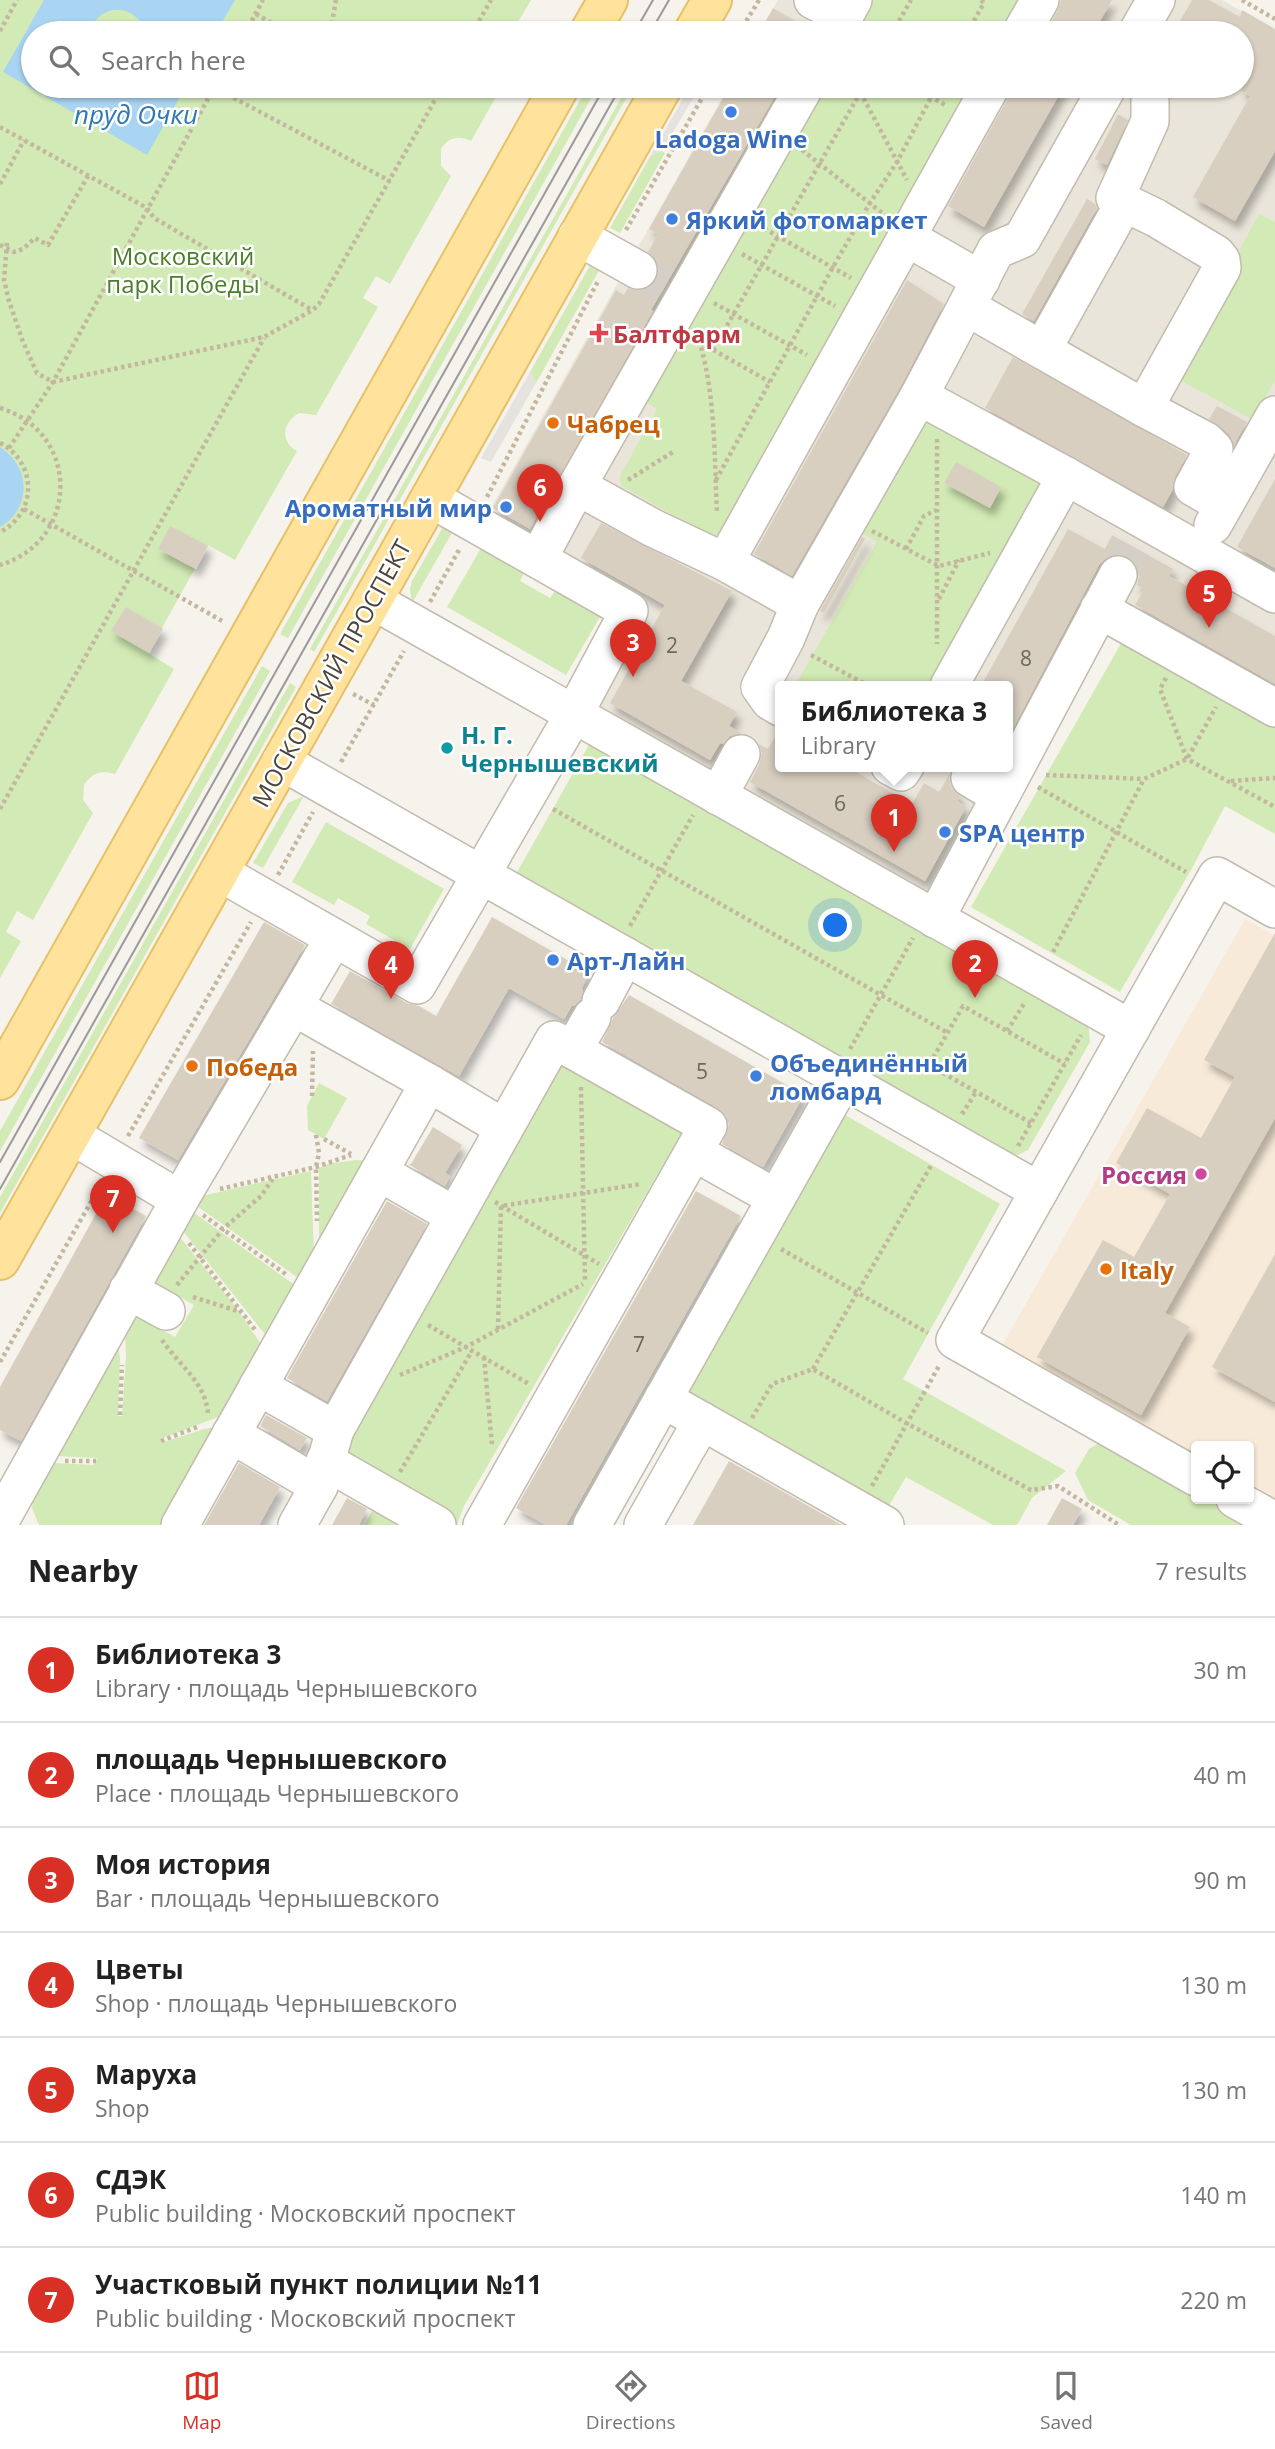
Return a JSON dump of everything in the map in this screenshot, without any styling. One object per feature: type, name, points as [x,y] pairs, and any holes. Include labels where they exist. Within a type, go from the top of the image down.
[{"type":"main road","points":[[596,21],[608,0]]},
{"type":"main road","points":[[700,21],[712,0]]},
{"type":"main road","points":[[0,1080],[553,98]]},
{"type":"main road","name":"МОСКОВСКИЙ ПРОСПЕКТ","points":[[0,1260],[656,98]]},
{"type":"street","points":[[1028,21],[1040,0]]},
{"type":"street","points":[[538,559],[587,491],[657,279],[725,225],[798,98]]},
{"type":"street","points":[[725,562],[984,98]]},
{"type":"street","points":[[713,793],[775,704],[760,688],[800,604],[848,519],[929,401],[974,293],[996,250],[1022,239],[1101,98]]},
{"type":"street","points":[[1144,408],[1222,268],[1221,260],[1216,254],[1156,218],[1115,198],[1150,121],[1150,98]]},
{"type":"street","points":[[1042,350],[1124,203]]},
{"type":"street","points":[[914,223],[974,293],[1042,350],[1206,441],[1214,449],[1193,487],[1224,505]]},
{"type":"street","points":[[577,236],[657,279]]},
{"type":"street","points":[[929,401],[1066,476],[1133,548],[1199,551],[1275,594]]},
{"type":"street","points":[[1199,551],[1275,415]]},
{"type":"street","points":[[952,681],[1066,476]]},
{"type":"street","points":[[587,491],[800,604]]},
{"type":"street","points":[[219,872],[417,985],[482,876],[629,611],[430,498]]},
{"type":"street","points":[[1013,727],[1098,609],[1133,548]]},
{"type":"street","points":[[372,600],[1130,1029]]},
{"type":"street","points":[[1098,609],[1275,708]]},
{"type":"street","points":[[281,761],[482,876],[627,942],[843,1080],[1039,1191]]},
{"type":"street","points":[[935,919],[977,777]]},
{"type":"street","points":[[1191,1474],[955,1340],[1217,876],[1275,909]]},
{"type":"street","points":[[0,1521],[11,1474],[157,1307],[177,1203],[303,1013],[334,938]]},
{"type":"street","points":[[577,1053],[627,942]]},
{"type":"street","points":[[303,1013],[504,1128]]},
{"type":"street","points":[[297,1525],[357,1392],[554,1040],[708,1126],[484,1524]]},
{"type":"street","points":[[592,1525],[843,1080]]},
{"type":"street","points":[[180,1525],[220,1427],[266,1371],[311,1292],[365,1163],[429,1083]]},
{"type":"street","points":[[71,1135],[114,1160],[177,1203]]},
{"type":"street","points":[[365,1163],[463,1202]]},
{"type":"street","points":[[687,1165],[776,1198]]},
{"type":"street","points":[[266,1371],[326,1459]]},
{"type":"street","points":[[663,1399],[872,1518]]},
{"type":"street","points":[[643,1525],[702,1421]]},
{"type":"street","points":[[220,1427],[326,1459],[437,1525]]},
{"type":"street","points":[[1244,1504],[1275,1521]]},
{"type":"path","points":[[0,31],[17,0]]},
{"type":"path","points":[[252,21],[263,0]]},
{"type":"path","points":[[332,21],[336,0]]},
{"type":"path","points":[[479,21],[491,0]]},
{"type":"path","points":[[747,21],[759,0]]},
{"type":"path","points":[[899,21],[911,0]]},
{"type":"path","points":[[974,21],[984,3],[981,0]]},
{"type":"path","points":[[1242,0],[1275,19]]},
{"type":"path","points":[[256,13],[269,21]]},
{"type":"path","points":[[9,448],[53,382],[209,98]]},
{"type":"path","points":[[235,98],[390,181]]},
{"type":"path","points":[[6,246],[4,281],[23,342],[37,373],[53,382],[264,337],[319,304],[436,98]]},
{"type":"path","points":[[430,603],[474,523],[657,279],[706,98]]},
{"type":"path","points":[[713,350],[857,98]]},
{"type":"path","points":[[779,131],[897,225],[914,223],[897,162],[863,98]]},
{"type":"path","points":[[716,480],[817,295],[897,162],[930,98]]},
{"type":"path","points":[[933,98],[972,120]]},
{"type":"path","points":[[0,127],[147,208],[154,218],[313,310]]},
{"type":"path","points":[[0,184],[24,140]]},
{"type":"path","points":[[0,244],[14,252],[23,249],[35,238],[48,245],[88,176]]},
{"type":"path","points":[[725,225],[779,237],[833,267],[868,305]]},
{"type":"path","points":[[725,225],[763,265],[817,295],[868,305]]},
{"type":"path","points":[[657,279],[733,314],[832,369]]},
{"type":"path","points":[[657,279],[700,342],[705,361],[712,412],[718,536],[725,562]]},
{"type":"path","points":[[0,809],[264,337]]},
{"type":"path","points":[[700,342],[770,382]]},
{"type":"path","points":[[929,401],[936,448],[939,566],[937,644]]},
{"type":"path","points":[[0,408],[28,421],[46,439],[59,469],[61,493],[51,525],[34,547],[19,558],[0,565]]},
{"type":"path","points":[[0,443],[22,462],[29,492],[24,509],[12,524],[0,532]]},
{"type":"path","points":[[587,491],[673,452]]},
{"type":"path","points":[[24,509],[226,622]]},
{"type":"path","points":[[906,549],[924,516],[936,510]]},
{"type":"path","points":[[848,519],[939,566],[1028,543]]},
{"type":"path","points":[[937,603],[959,561]]},
{"type":"path","points":[[785,640],[860,681]]},
{"type":"path","points":[[335,772],[409,641]]},
{"type":"path","points":[[1179,654],[1160,689],[1187,760],[1275,807]]},
{"type":"path","points":[[350,692],[374,705]]},
{"type":"path","points":[[977,777],[1144,779],[1187,760],[1217,705]]},
{"type":"path","points":[[977,777],[1116,831],[1189,874],[1217,876]]},
{"type":"path","points":[[1228,782],[1275,778]]},
{"type":"path","points":[[1054,951],[1144,779]]},
{"type":"path","points":[[627,942],[663,871],[713,793]]},
{"type":"path","points":[[527,795],[948,1033]]},
{"type":"path","points":[[0,1362],[314,810]]},
{"type":"path","points":[[843,1080],[843,1060],[920,926],[935,919]]},
{"type":"path","points":[[1007,1031],[1026,1000]]},
{"type":"path","points":[[1031,1123],[929,1065],[963,1006],[1065,1064]]},
{"type":"path","points":[[1004,1171],[1096,1010]]},
{"type":"path","points":[[303,1013],[312,1096]]},
{"type":"path","points":[[577,1053],[585,1294]]},
{"type":"path","points":[[955,1125],[976,1092]]},
{"type":"path","points":[[316,1135],[319,1153],[316,1167],[317,1223]]},
{"type":"path","points":[[177,1203],[222,1189],[316,1167],[365,1163]]},
{"type":"path","points":[[463,1202],[501,1206],[583,1194],[687,1165]]},
{"type":"path","points":[[738,1441],[772,1384],[813,1368],[931,1165]]},
{"type":"path","points":[[157,1307],[223,1229],[261,1196],[274,1177]]},
{"type":"path","points":[[177,1203],[223,1229],[311,1292]]},
{"type":"path","points":[[177,1203],[200,1258],[243,1313],[266,1371]]},
{"type":"path","points":[[501,1206],[623,1278]]},
{"type":"path","points":[[498,1330],[501,1206]]},
{"type":"path","points":[[755,1235],[928,1333],[955,1340],[906,1423],[872,1518]]},
{"type":"path","points":[[357,1392],[466,1348],[585,1283],[623,1278]]},
{"type":"path","points":[[157,1307],[243,1313]]},
{"type":"path","points":[[157,1307],[220,1427]]},
{"type":"path","points":[[402,1310],[554,1399]]},
{"type":"path","points":[[386,1496],[472,1351]]},
{"type":"path","points":[[484,1357],[493,1447]]},
{"type":"path","points":[[813,1368],[906,1423],[1031,1490],[1058,1486],[1118,1524]]},
{"type":"shaded area","points":[[778,0],[1222,0],[1275,30],[1275,700],[1097,600],[1013,751],[1013,681],[775,681],[775,772],[1001,772],[932,897],[594,703],[644,611],[484,520],[722,98],[1254,98],[1254,21],[766,21]]},
{"type":"shaded area","points":[[683,98],[693,98],[662,151],[651,155]]},
{"type":"shaded area","points":[[530,372],[536,383],[491,462],[481,458]]},
{"type":"shaded area","points":[[1245,919],[1275,936],[1275,1500],[1254,1488],[1254,1441],[1191,1441],[1191,1453],[1000,1349]]},
{"type":"green space","name":"Московский парк Победы","points":[[0,0],[531,0],[519,21],[21,21],[21,98],[495,98],[471,141],[454,138],[441,149],[441,166],[451,176],[390,284],[376,276],[363,298],[378,307],[316,415],[299,413],[289,421],[285,432],[287,442],[297,451],[235,560],[208,545],[148,653],[174,669],[115,774],[97,774],[84,785],[83,800],[93,813],[33,920],[17,911],[6,932],[21,941],[0,978]]},
{"type":"green space","points":[[874,0],[1024,0],[1012,21],[862,21]]},
{"type":"green space","points":[[581,98],[591,98],[288,638],[280,634]]},
{"type":"green space","points":[[621,98],[626,98],[314,652],[310,649]]},
{"type":"green space","points":[[819,98],[968,98],[724,535],[709,535],[623,487],[620,482],[621,474],[657,409],[646,402]]},
{"type":"green space","points":[[662,151],[665,153],[620,233],[610,228],[651,155]]},
{"type":"green space","points":[[1259,214],[1275,222],[1275,380],[1253,420],[1171,375]]},
{"type":"green space","points":[[597,253],[606,258],[536,383],[530,372]]},
{"type":"green space","points":[[919,409],[1053,486],[942,681],[798,681],[877,542],[852,527]]},
{"type":"green space","points":[[443,527],[453,531],[412,603],[412,581]]},
{"type":"green space","points":[[481,548],[524,573],[520,581],[550,598],[555,591],[600,617],[566,675],[447,607]]},
{"type":"green space","points":[[1123,640],[1275,725],[1275,834],[1225,806],[1120,992],[971,907]]},
{"type":"green space","points":[[262,666],[270,671],[0,1151],[0,1131]]},
{"type":"green space","points":[[290,683],[296,687],[0,1213],[0,1197]]},
{"type":"green space","points":[[590,743],[1086,1022],[1090,1042],[1028,1150],[1018,1155],[1005,1152],[516,874]]},
{"type":"green space","points":[[304,796],[263,868],[253,863],[288,803]]},
{"type":"green space","points":[[326,822],[444,889],[410,949],[366,924],[370,916],[338,898],[334,905],[292,882]]},
{"type":"green space","points":[[556,1048],[688,1122],[464,1506],[457,1525],[365,1525],[378,1499],[339,1445]]},
{"type":"green space","points":[[319,1083],[347,1098],[324,1139],[308,1130],[307,1106]]},
{"type":"green space","points":[[838,1111],[1000,1204],[903,1379],[1066,1471],[1032,1498],[1017,1525],[993,1525],[906,1477],[888,1507],[677,1396]]},
{"type":"green space","points":[[356,1160],[369,1161],[319,1251],[319,1168]]},
{"type":"green space","points":[[311,1171],[314,1256],[301,1280],[197,1206],[202,1196]]},
{"type":"green space","points":[[193,1212],[296,1286],[268,1338],[183,1231]]},
{"type":"green space","points":[[179,1236],[235,1306],[263,1347],[226,1414],[163,1438],[161,1443],[217,1427],[164,1525],[39,1525],[32,1508],[33,1500],[54,1463],[94,1465],[97,1458],[56,1456],[118,1345],[118,1416],[122,1416],[125,1336],[136,1315],[175,1337],[194,1305],[155,1284]]},
{"type":"green space","points":[[1099,1443],[1113,1448],[1191,1490],[1191,1504],[1216,1504],[1255,1525],[1131,1525],[1088,1500],[1075,1473],[1089,1449]]},
{"type":"water","name":"пруд Очки","points":[[44,0],[235,0],[223,21],[140,21],[126,11],[118,10],[109,11],[96,21],[32,21]]},
{"type":"water","name":"пруд Очки","points":[[21,40],[21,82],[3,72]]},
{"type":"water","name":"пруд Очки","points":[[48,98],[179,98],[147,155]]},
{"type":"water","points":[[0,447],[18,465],[24,487],[18,509],[0,527]]},
{"type":"building","points":[[1061,0],[1112,0],[1100,21],[1052,21]]},
{"type":"building","points":[[1192,0],[1209,0],[1240,17],[1242,10],[1275,29],[1275,151],[1235,221],[1193,197],[1249,98],[1254,98],[1254,21],[1180,21]]},
{"type":"building","points":[[773,8],[795,21],[766,21]]},
{"type":"building","points":[[723,98],[774,98],[651,310],[653,311],[530,529],[493,508],[616,290],[624,295],[628,288],[639,291],[656,281],[659,269],[656,259],[648,252],[658,234],[649,229]]},
{"type":"building","points":[[1008,98],[1057,98],[984,227],[948,206]]},
{"type":"building","points":[[1118,114],[1128,120],[1107,165],[1095,159]]},
{"type":"building","points":[[1087,199],[1097,208],[1034,321],[1022,314]]},
{"type":"building","points":[[907,280],[944,304],[901,386],[792,576],[754,554]]},
{"type":"building","points":[[1013,357],[1187,455],[1163,507],[985,408]]},
{"type":"building","points":[[1217,406],[1247,422],[1234,445],[1229,434],[1209,419]]},
{"type":"building","points":[[956,462],[1001,487],[990,508],[944,483]]},
{"type":"building","points":[[1275,479],[1275,568],[1237,547]]},
{"type":"building","points":[[601,523],[732,591],[681,681],[737,712],[729,726],[741,733],[730,736],[723,744],[720,743],[710,760],[610,703],[665,605],[581,558]]},
{"type":"building","points":[[170,526],[208,546],[196,569],[158,549]]},
{"type":"building","points":[[1068,529],[1105,549],[1112,535],[1173,569],[1169,576],[1275,636],[1275,684],[1135,605],[1144,589],[1137,585],[1139,575],[1136,564],[1128,557],[1117,554],[1106,558],[1099,565],[1013,728],[1013,681],[984,681]]},
{"type":"building","points":[[862,537],[865,539],[824,613],[820,611]]},
{"type":"building","points":[[126,607],[163,629],[149,653],[111,631]]},
{"type":"building","points":[[775,737],[775,772],[856,772],[912,804],[924,783],[939,792],[951,772],[951,788],[960,796],[957,801],[966,807],[925,881],[750,782],[762,754],[759,744],[768,749]]},
{"type":"building","points":[[492,917],[590,973],[581,989],[580,1000],[572,1005],[564,1019],[509,988],[459,1076],[331,1004],[350,971],[436,1016]]},
{"type":"building","points":[[264,922],[305,945],[178,1160],[139,1138]]},
{"type":"building","points":[[1275,933],[1275,1118],[1165,1313],[1190,1327],[1141,1415],[1037,1357],[1103,1240],[1134,1257],[1170,1194],[1116,1163],[1147,1108],[1201,1138],[1235,1077],[1204,1060]]},
{"type":"building","points":[[629,995],[804,1095],[763,1167],[722,1144],[730,1121],[718,1108],[602,1042],[613,1018]]},
{"type":"building","points":[[433,1127],[462,1145],[445,1173],[450,1176],[445,1186],[408,1164],[411,1164]]},
{"type":"building","points":[[696,1191],[741,1216],[566,1525],[546,1525],[516,1508]]},
{"type":"building","points":[[107,1194],[146,1216],[21,1441],[0,1430],[0,1387]]},
{"type":"building","points":[[387,1201],[427,1224],[327,1401],[287,1378]]},
{"type":"building","points":[[1275,1254],[1275,1402],[1212,1367]]},
{"type":"building","points":[[266,1415],[307,1438],[300,1450],[260,1426]]},
{"type":"building","points":[[729,1461],[842,1525],[693,1525]]},
{"type":"building","points":[[239,1463],[280,1487],[259,1525],[204,1525]]},
{"type":"building","points":[[347,1498],[367,1509],[359,1525],[332,1525]]},
{"type":"building","points":[[1062,1498],[1082,1509],[1073,1525],[1047,1525]]},
{"type":"tunnel","points":[[638,270],[664,285]]},
{"type":"tunnel","points":[[1118,575],[1133,547]]},
{"type":"tram line","points":[[641,21],[653,0]]},
{"type":"tram line","points":[[657,21],[669,0]]},
{"type":"tram line","points":[[0,1162],[598,98]]},
{"type":"tram line","points":[[0,1189],[614,98]]},
{"type":"place","name":"Ladoga Wine","points":[[731,112]]},
{"type":"place","name":"Яркий фотомаркет","points":[[672,219]]},
{"type":"place","name":"Балтфарм","points":[[599,333]]},
{"type":"place","name":"Чабрец","points":[[553,423]]},
{"type":"place","name":"Ароматный мир","points":[[506,507]]},
{"type":"place","name":"СДЭК","points":[[540,522]]},
{"type":"place","name":"Маруха","points":[[1209,628]]},
{"type":"place","name":"Моя история","points":[[633,677]]},
{"type":"place","name":"Н. Г. Чернышевский","points":[[447,748]]},
{"type":"place","name":"SPA центр","points":[[945,832]]},
{"type":"place","name":"Библиотека 3","points":[[894,852]]},
{"type":"place","name":"Арт-Лайн","points":[[553,960]]},
{"type":"place","name":"площадь Чернышевского","points":[[975,998]]},
{"type":"place","name":"Цветы","points":[[391,999]]},
{"type":"place","name":"Победа","points":[[192,1066]]},
{"type":"place","name":"Объединённый ломбард","points":[[756,1076]]},
{"type":"place","name":"Россия","points":[[1201,1174]]},
{"type":"place","name":"Участковый пункт полиции №11","points":[[113,1233]]},
{"type":"place","name":"Italy","points":[[1106,1269]]}]
